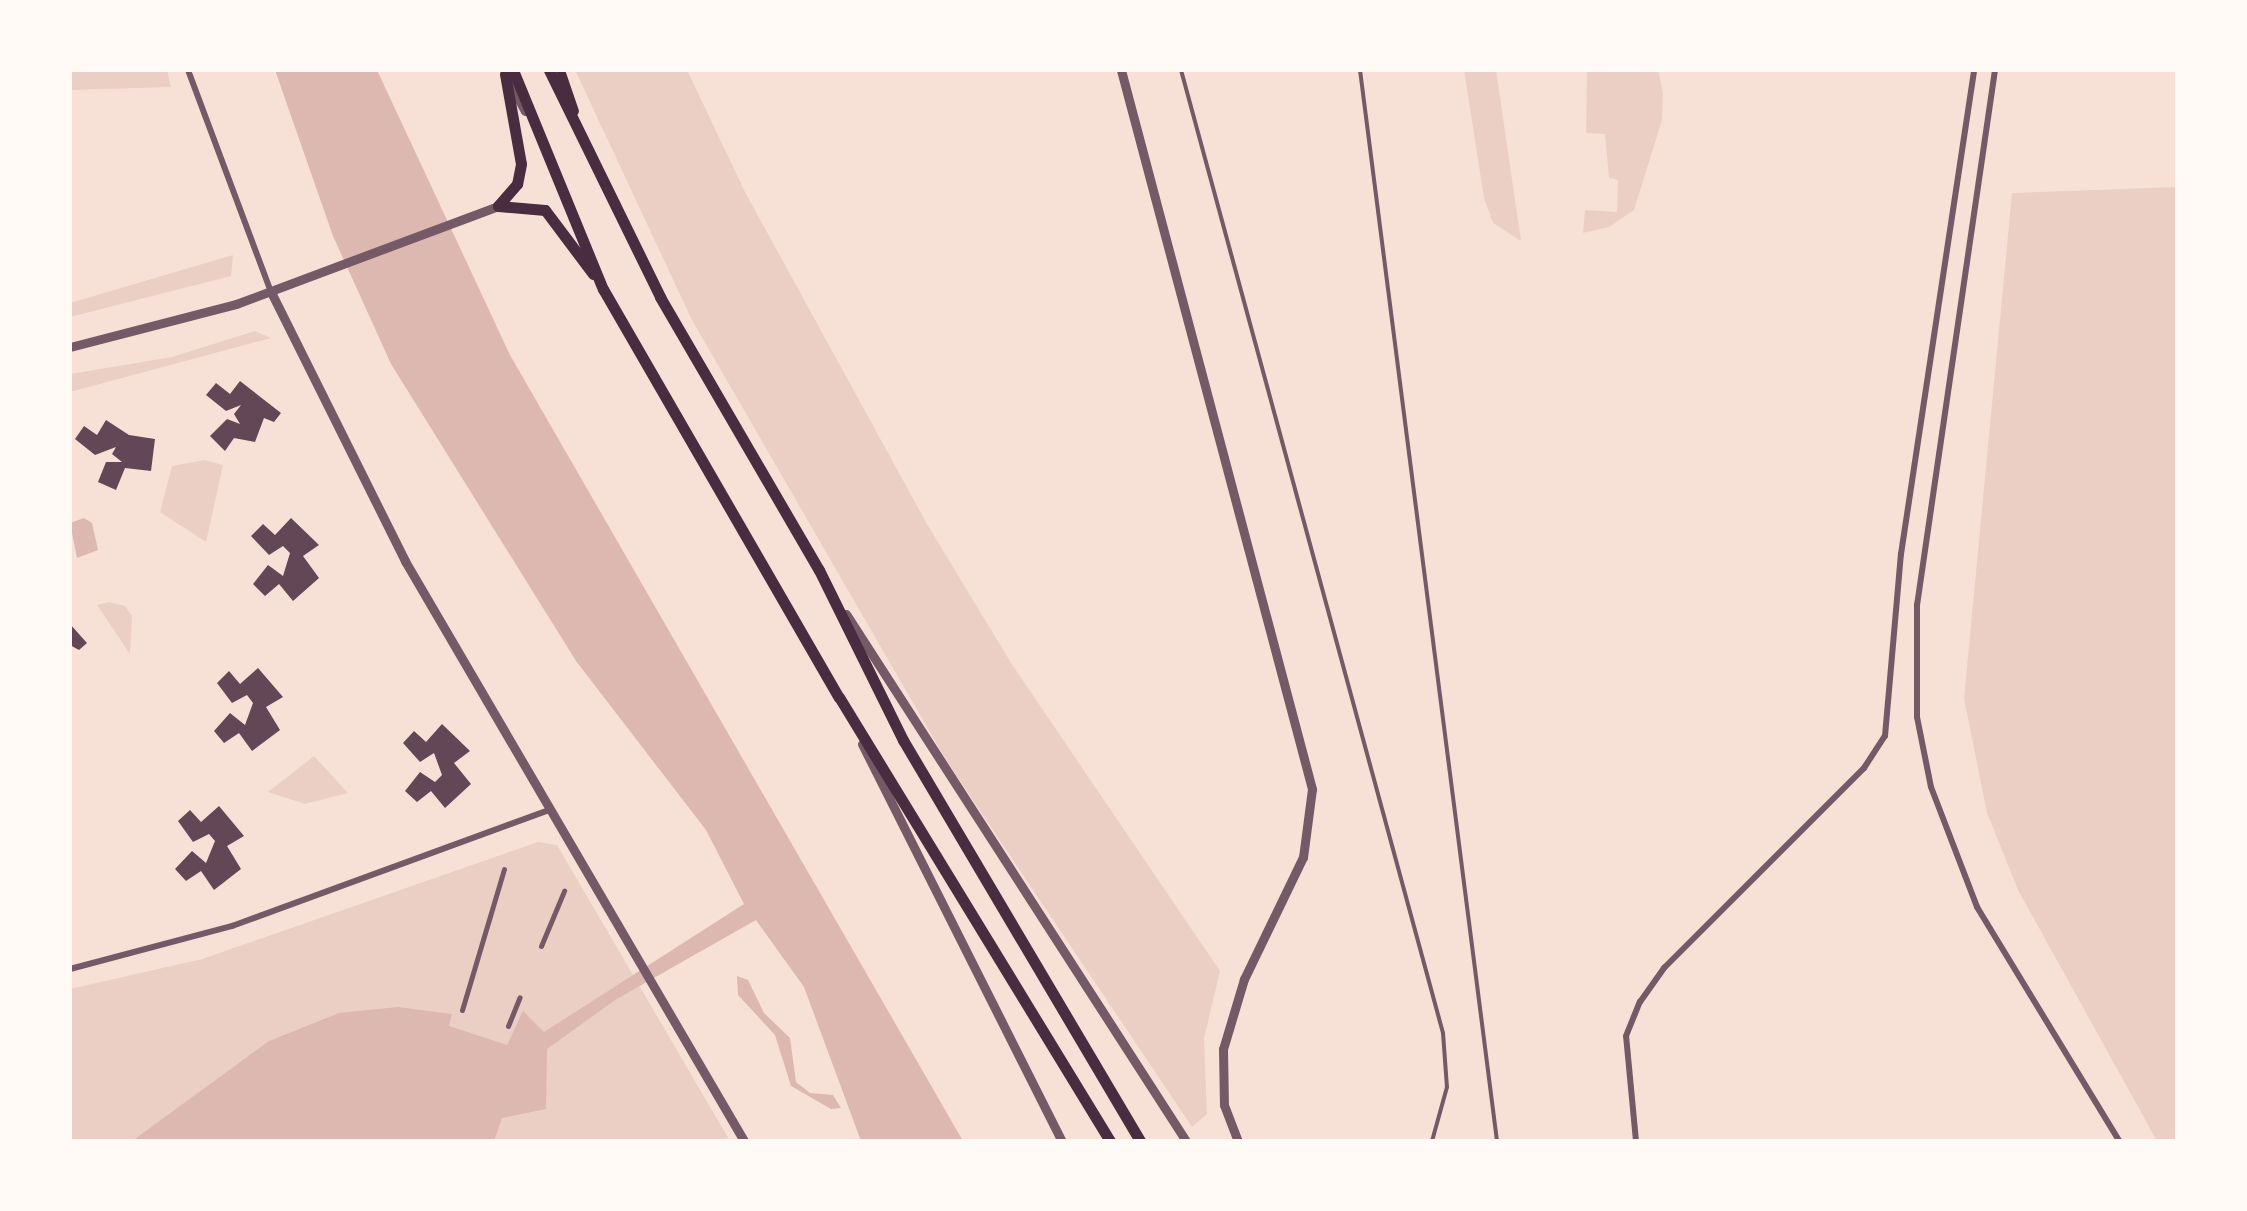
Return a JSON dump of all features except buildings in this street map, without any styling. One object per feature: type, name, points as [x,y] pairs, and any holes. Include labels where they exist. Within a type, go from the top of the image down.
[{"type":"highway","points":[[549,70],[660,297],[819,570],[903,740],[1140,1141]]},
{"type":"highway","points":[[507,71],[546,149],[603,289]]},
{"type":"highway","points":[[498,206],[517,184],[522,164],[507,71]]},
{"type":"highway","points":[[498,206],[545,210],[603,289],[839,697],[1110,1141]]},
{"type":"main road","points":[[560,70],[589,156]]},
{"type":"street","points":[[188,70],[272,292],[405,561],[744,1141]]},
{"type":"street","points":[[1121,70],[1312,788],[1302,857],[1244,979],[1223,1048],[1224,1105],[1238,1141]]},
{"type":"street","points":[[1636,1141],[1626,1036],[1640,1002],[1664,968],[1864,768],[1886,736],[1901,554],[1974,70]]},
{"type":"street","points":[[1996,70],[1917,605],[1917,717],[1937,803],[1977,907],[2120,1141]]},
{"type":"street","points":[[70,347],[272,292],[498,206]]},
{"type":"street","points":[[819,570],[1186,1141]]},
{"type":"street","points":[[839,697],[1062,1141]]},
{"type":"street","points":[[70,969],[232,926],[549,810]]},
{"type":"street","points":[[462,1010],[504,870]]},
{"type":"street","points":[[541,946],[564,891]]},
{"type":"street","points":[[508,1026],[520,997]]},
{"type":"lane","points":[[1181,70],[1443,1033],[1447,1087],[1432,1141]]},
{"type":"lane","points":[[1360,70],[1497,1141]]},
{"type":"shaded area","points":[[70,70],[167,70],[171,87],[70,90]]},
{"type":"shaded area","points":[[275,70],[377,70],[510,355],[963,1141],[861,1141],[804,987],[756,920],[615,1000],[547,1049],[546,1109],[502,1118],[494,1141],[132,1141],[269,1041],[339,1013],[398,1007],[452,1014],[449,1026],[507,1045],[523,1011],[544,1032],[744,904],[706,830],[576,661],[391,364],[333,236]]},
{"type":"shaded area","points":[[575,70],[687,70],[745,192],[927,524],[1011,663],[1220,971],[1204,1039],[1207,1114],[1192,1127],[946,760],[692,320]]},
{"type":"shaded area","points":[[1464,70],[1496,70],[1521,241],[1493,223],[1484,198]]},
{"type":"shaded area","points":[[1587,70],[1658,70],[1663,93],[1662,120],[1634,210],[1609,227],[1583,233],[1585,210],[1617,212],[1618,180],[1609,178],[1605,134],[1586,133]]},
{"type":"shaded area","points":[[2177,187],[2177,1141],[2157,1141],[2018,890],[1987,813],[1964,699],[2012,193]]},
{"type":"shaded area","points":[[233,255],[231,276],[70,317],[70,303]]},
{"type":"shaded area","points":[[255,331],[271,338],[70,392],[70,374],[172,357]]},
{"type":"shaded area","points":[[204,460],[223,465],[206,542],[160,512],[172,466]]},
{"type":"shaded area","points":[[84,518],[92,523],[98,550],[77,558],[70,523]]},
{"type":"shaded area","points":[[109,602],[125,606],[132,616],[130,654],[97,605]]},
{"type":"shaded area","points":[[314,756],[348,793],[305,804],[268,792]]},
{"type":"shaded area","points":[[538,842],[557,845],[730,1141],[70,1141],[70,989],[202,959]]},
{"type":"shaded area","points":[[737,976],[748,980],[764,1013],[790,1038],[796,1082],[810,1093],[833,1095],[841,1108],[831,1109],[791,1086],[775,1035],[738,995]]}]
